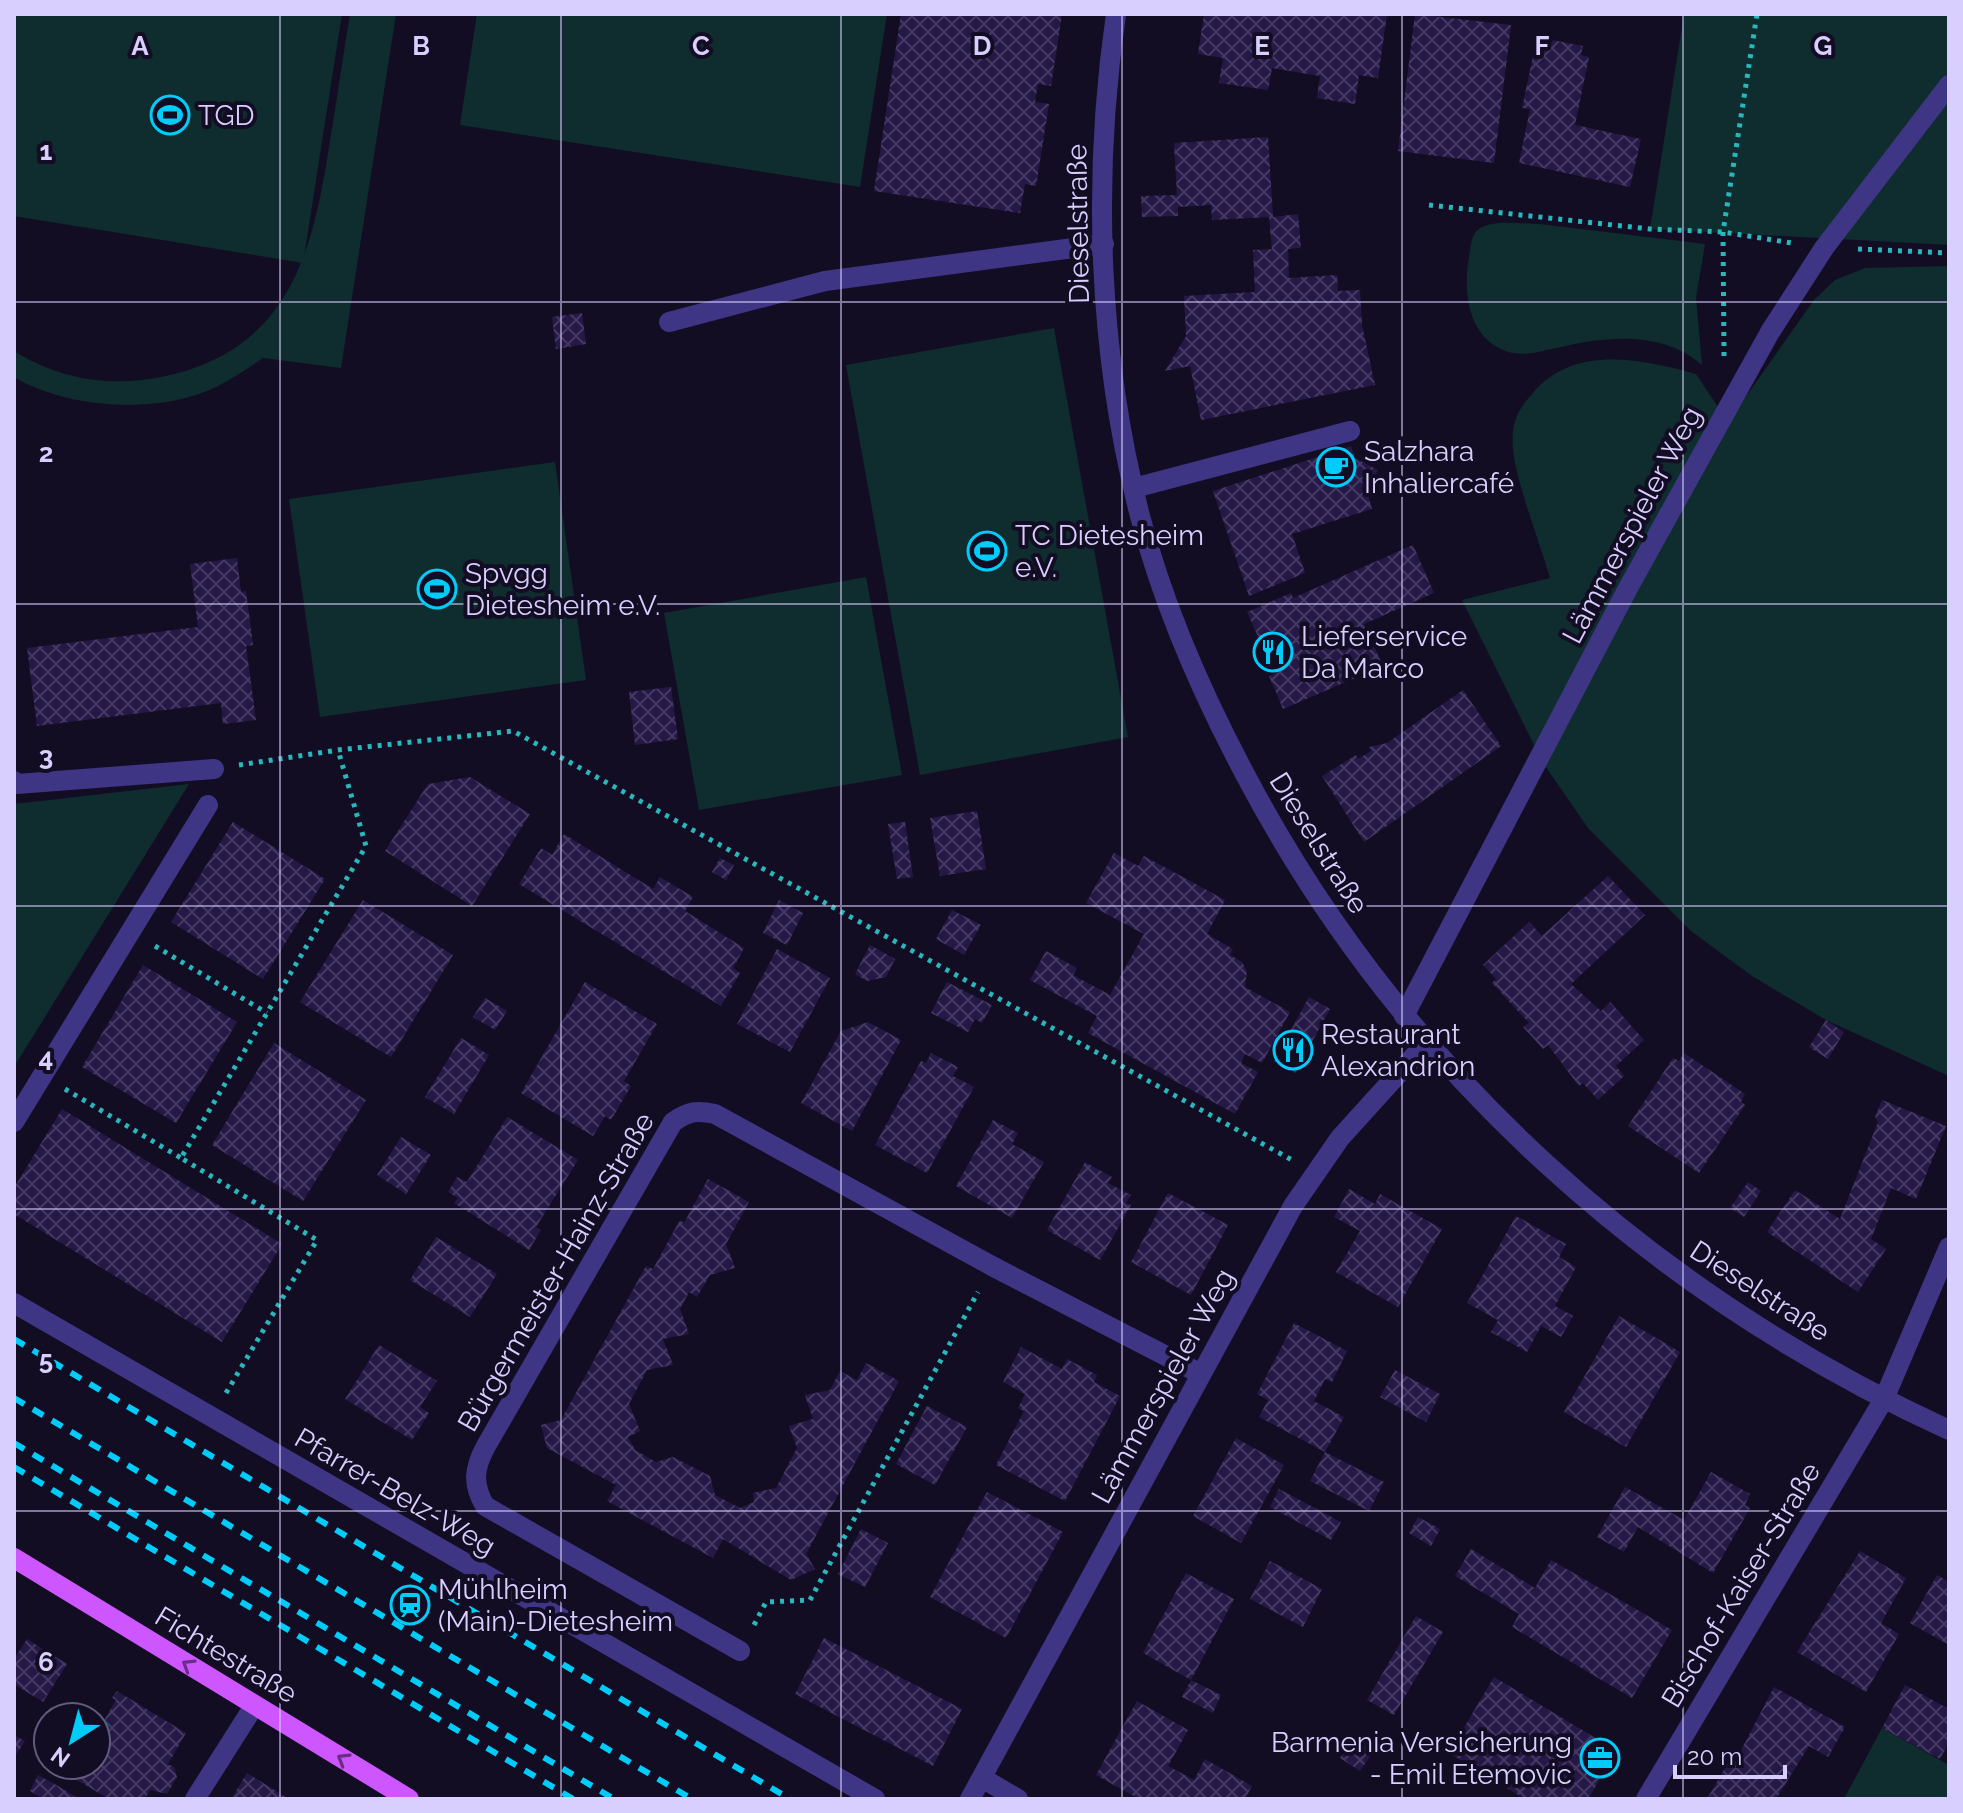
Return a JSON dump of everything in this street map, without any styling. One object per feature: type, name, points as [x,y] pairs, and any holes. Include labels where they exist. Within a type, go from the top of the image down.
[{"type":"main road","name":"Fichtestraße","points":[[14,1558],[409,1799]]},
{"type":"street","name":"Dieselstraße","points":[[1116,14],[1106,113],[1104,244],[1111,354],[1134,488],[1173,619],[1225,738],[1308,885],[1426,1043],[1497,1120],[1619,1228],[1760,1326],[1884,1399],[1949,1430]]},
{"type":"street","name":"Lämmerspieler Weg","points":[[1404,1016],[1724,413],[1824,248],[1949,85]]},
{"type":"street","points":[[669,322],[825,281],[1104,244]]},
{"type":"street","points":[[1134,488],[1350,431]]},
{"type":"street","points":[[14,781],[17,784],[214,769]]},
{"type":"street","points":[[14,1122],[208,805]]},
{"type":"street","name":"Lämmerspieler Weg","points":[[982,1778],[1314,1173],[1426,1043]]},
{"type":"street","name":"Bürgermeister-Hainz-Straße","points":[[740,1651],[485,1506],[475,1480],[476,1464],[673,1122],[698,1110],[715,1114],[992,1266],[1201,1374]]},
{"type":"street","name":"Bischof-Kaiser-Straße","points":[[1646,1799],[1884,1399],[1949,1247]]},
{"type":"street","name":"Pfarrer-Belz-Weg","points":[[14,1303],[875,1799]]},
{"type":"street","points":[[195,1799],[254,1706]]},
{"type":"street","points":[[970,1799],[982,1778],[1018,1799]]},
{"type":"path","points":[[1724,413],[1723,232],[1757,14]]},
{"type":"path","points":[[1429,205],[1650,229],[1723,232],[1824,248],[1949,253]]},
{"type":"path","points":[[214,769],[338,750],[513,731],[1314,1173]]},
{"type":"path","points":[[181,1158],[366,846],[338,750]]},
{"type":"path","points":[[130,931],[267,1013]]},
{"type":"path","points":[[42,1075],[317,1240],[211,1418]]},
{"type":"path","points":[[740,1651],[766,1602],[810,1600],[992,1266]]},
{"type":"green space","name":"TGD","points":[[14,14],[342,14],[303,263],[14,216]]},
{"type":"green space","points":[[350,14],[396,14],[341,368],[263,358],[222,384],[193,396],[141,405],[86,402],[36,388],[14,377],[14,351],[50,369],[87,379],[126,381],[166,376],[208,362],[242,343],[268,318],[288,289],[304,256],[315,220]]},
{"type":"green space","points":[[477,14],[887,14],[860,187],[460,125]]},
{"type":"green space","points":[[1684,14],[1949,14],[1949,245],[1650,229]]},
{"type":"green space","points":[[1492,224],[1540,224],[1705,244],[1696,298],[1702,365],[1687,354],[1653,341],[1597,340],[1523,354],[1508,352],[1489,341],[1480,331],[1469,306],[1467,278],[1473,236],[1479,229]]},
{"type":"green space","points":[[1949,266],[1949,1076],[1826,1020],[1752,976],[1691,931],[1588,828],[1543,763],[1462,600],[1550,578],[1519,478],[1513,440],[1518,413],[1549,378],[1587,362],[1609,360],[1653,364],[1696,374],[1728,422],[1814,300],[1835,280],[1865,268]]},
{"type":"green space","name":"TC Dietesheim e.V.","points":[[1054,328],[1128,737],[920,775],[846,365]]},
{"type":"green space","name":"Spvgg Dietesheim e.V.","points":[[555,462],[586,680],[320,717],[289,499]]},
{"type":"green space","points":[[866,577],[902,775],[699,810],[664,613]]},
{"type":"green space","points":[[189,784],[14,1067],[14,804]]},
{"type":"green space","points":[[1882,1728],[1949,1765],[1949,1799],[1844,1799]]},
{"type":"building","points":[[901,14],[1062,14],[1051,86],[1038,84],[1035,102],[1049,104],[1036,186],[1025,184],[1020,213],[874,191]]},
{"type":"building","points":[[1204,14],[1387,14],[1378,78],[1359,75],[1355,104],[1317,98],[1320,76],[1272,68],[1268,90],[1219,83],[1223,58],[1198,54]]},
{"type":"building","points":[[1415,14],[1511,25],[1494,163],[1398,151]]},
{"type":"building","points":[[1537,37],[1583,46],[1581,55],[1589,57],[1575,125],[1641,139],[1630,187],[1519,163],[1530,109],[1522,108]]},
{"type":"building","points":[[1268,137],[1273,217],[1298,214],[1301,248],[1288,249],[1289,278],[1337,275],[1338,291],[1360,290],[1362,325],[1375,385],[1201,420],[1190,366],[1165,371],[1186,336],[1184,296],[1255,292],[1253,250],[1272,249],[1269,217],[1212,220],[1211,205],[1178,207],[1178,216],[1142,217],[1141,196],[1177,195],[1174,143]]},
{"type":"building","points":[[582,313],[586,344],[556,349],[552,317]]},
{"type":"building","points":[[1351,446],[1355,458],[1378,470],[1367,492],[1372,509],[1292,534],[1305,573],[1249,596],[1213,491]]},
{"type":"building","points":[[1413,545],[1434,593],[1364,624],[1383,666],[1283,709],[1269,676],[1278,672],[1273,659],[1269,661],[1247,612],[1291,593],[1293,598]]},
{"type":"building","points":[[237,558],[241,592],[246,591],[253,645],[246,646],[256,720],[223,724],[221,703],[37,726],[27,648],[198,627],[190,564]]},
{"type":"building","points":[[671,687],[678,739],[635,745],[629,692]]},
{"type":"building","points":[[1463,690],[1501,746],[1364,842],[1322,776],[1356,755],[1358,759],[1371,751],[1369,747],[1387,743]]},
{"type":"building","points":[[470,777],[530,814],[472,906],[385,851],[428,784]]},
{"type":"building","points":[[977,811],[986,869],[940,876],[930,818]]},
{"type":"building","points":[[233,822],[325,879],[263,979],[171,922]]},
{"type":"building","points":[[905,822],[913,877],[897,879],[888,824]]},
{"type":"building","points":[[564,834],[653,889],[660,877],[693,897],[685,911],[744,948],[733,968],[740,973],[721,1006],[519,884],[541,848],[552,855]]},
{"type":"building","points":[[1114,853],[1138,866],[1144,856],[1225,900],[1207,934],[1233,949],[1230,955],[1242,962],[1247,971],[1245,987],[1290,1012],[1262,1063],[1245,1054],[1241,1063],[1258,1072],[1235,1114],[1088,1033],[1097,1016],[1030,980],[1046,951],[1077,968],[1073,975],[1110,995],[1144,934],[1086,903]]},
{"type":"building","points":[[720,858],[734,865],[726,880],[712,872]]},
{"type":"building","points":[[1608,876],[1645,915],[1571,984],[1601,1011],[1610,1002],[1644,1040],[1616,1066],[1624,1076],[1598,1100],[1583,1083],[1579,1086],[1548,1045],[1543,1049],[1523,1027],[1529,1023],[1492,983],[1496,979],[1483,965],[1529,922],[1542,936]]},
{"type":"building","points":[[363,900],[453,955],[391,1057],[300,1002]]},
{"type":"building","points":[[779,900],[803,913],[787,945],[763,933]]},
{"type":"building","points":[[952,910],[981,925],[964,955],[936,939]]},
{"type":"building","points":[[870,945],[895,959],[886,977],[867,981],[855,974]]},
{"type":"building","points":[[777,949],[830,978],[790,1052],[737,1024]]},
{"type":"building","points":[[143,965],[237,1022],[176,1123],[82,1067]]},
{"type":"building","points":[[585,982],[657,1024],[624,1081],[631,1086],[611,1120],[605,1116],[593,1136],[521,1093]]},
{"type":"building","points":[[947,982],[992,1005],[982,1023],[975,1019],[968,1032],[931,1013]]},
{"type":"building","points":[[1309,997],[1330,1009],[1295,1073],[1274,1061]]},
{"type":"building","points":[[485,998],[507,1011],[495,1030],[473,1017]]},
{"type":"building","points":[[1826,1020],[1844,1032],[1828,1059],[1809,1047]]},
{"type":"building","points":[[868,1022],[901,1040],[852,1131],[801,1103],[841,1031]]},
{"type":"building","points":[[461,1038],[489,1055],[454,1114],[425,1097]]},
{"type":"building","points":[[274,1043],[366,1100],[303,1201],[212,1145]]},
{"type":"building","points":[[931,1053],[958,1067],[953,1076],[974,1087],[927,1173],[875,1145],[921,1061],[926,1063]]},
{"type":"building","points":[[1684,1053],[1745,1094],[1741,1102],[1745,1105],[1699,1173],[1628,1126],[1673,1058],[1679,1061]]},
{"type":"building","points":[[1882,1100],[1946,1126],[1916,1199],[1891,1188],[1871,1239],[1886,1249],[1858,1292],[1767,1232],[1795,1190],[1840,1219],[1878,1122],[1875,1117]]},
{"type":"building","points":[[62,1109],[282,1244],[222,1342],[14,1214],[14,1188]]},
{"type":"building","points":[[507,1117],[578,1160],[536,1227],[541,1230],[529,1250],[454,1203],[458,1198],[448,1192],[457,1177],[467,1182]]},
{"type":"building","points":[[993,1120],[1018,1133],[1012,1144],[1044,1162],[1012,1218],[956,1186]]},
{"type":"building","points":[[401,1137],[431,1155],[406,1194],[377,1175]]},
{"type":"building","points":[[1085,1162],[1112,1177],[1108,1183],[1131,1195],[1126,1203],[1131,1205],[1100,1260],[1047,1230]]},
{"type":"building","points":[[708,1179],[749,1202],[726,1244],[735,1268],[710,1275],[697,1297],[689,1292],[680,1309],[689,1334],[663,1339],[673,1365],[647,1370],[629,1404],[640,1431],[628,1437],[635,1450],[656,1462],[673,1457],[710,1476],[715,1495],[740,1508],[754,1502],[753,1493],[776,1488],[797,1448],[789,1426],[813,1419],[805,1395],[830,1390],[840,1371],[857,1380],[866,1363],[899,1381],[806,1554],[815,1569],[791,1580],[723,1539],[713,1558],[607,1501],[616,1485],[547,1448],[541,1425],[561,1420],[646,1266],[653,1269],[680,1220],[684,1223]]},
{"type":"building","points":[[1748,1182],[1761,1191],[1744,1217],[1730,1208]]},
{"type":"building","points":[[1349,1189],[1375,1204],[1380,1194],[1442,1229],[1398,1307],[1336,1272],[1360,1231],[1334,1217]]},
{"type":"building","points":[[1168,1193],[1228,1225],[1191,1295],[1131,1262]]},
{"type":"building","points":[[1516,1216],[1566,1244],[1559,1257],[1576,1267],[1555,1306],[1573,1316],[1561,1337],[1541,1326],[1527,1352],[1491,1332],[1498,1320],[1467,1303]]},
{"type":"building","points":[[436,1237],[497,1274],[470,1317],[410,1280]]},
{"type":"building","points":[[1619,1316],[1680,1352],[1626,1447],[1564,1412]]},
{"type":"building","points":[[1294,1323],[1347,1351],[1332,1382],[1325,1379],[1314,1401],[1344,1417],[1325,1452],[1259,1417],[1268,1400],[1257,1394]]},
{"type":"building","points":[[379,1345],[437,1381],[420,1407],[429,1413],[412,1440],[345,1399]]},
{"type":"building","points":[[1021,1347],[1062,1369],[1067,1359],[1097,1375],[1094,1382],[1120,1396],[1065,1501],[996,1465],[1024,1411],[1018,1408],[1025,1394],[1003,1382]]},
{"type":"building","points":[[1395,1370],[1440,1394],[1426,1422],[1380,1397]]},
{"type":"building","points":[[927,1406],[967,1427],[935,1485],[896,1464]]},
{"type":"building","points":[[1236,1438],[1284,1465],[1241,1543],[1193,1516]]},
{"type":"building","points":[[1325,1452],[1384,1482],[1369,1511],[1310,1481]]},
{"type":"building","points":[[1711,1472],[1750,1494],[1745,1505],[1750,1508],[1713,1573],[1638,1527],[1624,1552],[1597,1537],[1625,1487],[1684,1520]]},
{"type":"building","points":[[1279,1489],[1341,1522],[1331,1540],[1270,1507]]},
{"type":"building","points":[[987,1492],[1063,1532],[1006,1638],[930,1597]]},
{"type":"building","points":[[1418,1517],[1440,1529],[1431,1546],[1409,1533]]},
{"type":"building","points":[[861,1529],[888,1543],[865,1587],[838,1574]]},
{"type":"building","points":[[1471,1549],[1535,1588],[1551,1560],[1672,1630],[1632,1698],[1512,1627],[1519,1614],[1455,1576]]},
{"type":"building","points":[[1860,1551],[1906,1578],[1881,1623],[1899,1634],[1866,1692],[1797,1652]]},
{"type":"building","points":[[1270,1561],[1322,1589],[1303,1627],[1250,1599]]},
{"type":"building","points":[[1186,1573],[1234,1599],[1191,1680],[1143,1653]]},
{"type":"building","points":[[1937,1575],[1949,1582],[1949,1645],[1910,1623]]},
{"type":"building","points":[[1416,1616],[1443,1632],[1394,1715],[1367,1700]]},
{"type":"building","points":[[824,1638],[962,1709],[933,1766],[795,1694]]},
{"type":"building","points":[[27,1639],[67,1664],[41,1701],[14,1684],[14,1659]]},
{"type":"building","points":[[1494,1677],[1617,1751],[1588,1799],[1525,1799],[1449,1753]]},
{"type":"building","points":[[1191,1680],[1221,1695],[1213,1713],[1182,1697]]},
{"type":"building","points":[[1905,1685],[1949,1709],[1949,1742],[1940,1759],[1882,1728]]},
{"type":"building","points":[[1774,1687],[1845,1727],[1828,1757],[1809,1746],[1776,1799],[1707,1799],[1729,1761],[1734,1764]]},
{"type":"building","points":[[117,1691],[186,1733],[168,1764],[174,1767],[177,1777],[167,1794],[150,1790],[145,1799],[109,1799],[79,1781],[112,1781],[112,1707],[116,1700],[112,1698]]},
{"type":"building","points":[[1137,1701],[1188,1730],[1168,1766],[1194,1780],[1205,1759],[1252,1786],[1245,1799],[1139,1799],[1096,1775]]},
{"type":"building","points":[[14,1735],[25,1741],[14,1758]]},
{"type":"building","points":[[1353,1737],[1374,1750],[1360,1771],[1340,1758]]},
{"type":"building","points":[[247,1773],[289,1799],[231,1799]]},
{"type":"building","points":[[35,1781],[49,1781],[79,1799],[44,1799],[30,1791]]},
{"type":"railway","points":[[14,1339],[790,1799]]},
{"type":"railway","points":[[14,1398],[692,1799]]},
{"type":"railway","points":[[14,1443],[614,1799]]},
{"type":"railway","points":[[14,1467],[573,1799]]},
{"type":"place","name":"TGD","points":[[170,115]]},
{"type":"place","name":"Salzhara Inhaliercafé","points":[[1336,467]]},
{"type":"place","name":"TC Dietesheim e.V.","points":[[987,551]]},
{"type":"place","name":"Spvgg Dietesheim e.V.","points":[[437,589]]},
{"type":"place","name":"Lieferservice Da Marco","points":[[1273,652]]},
{"type":"place","name":"Restaurant Alexandrion","points":[[1293,1050]]},
{"type":"place","name":"Mühlheim (Main)-Dietesheim","points":[[410,1605]]},
{"type":"place","name":"Barmenia Versicherung - Emil Etemovic","points":[[1600,1758]]}]
